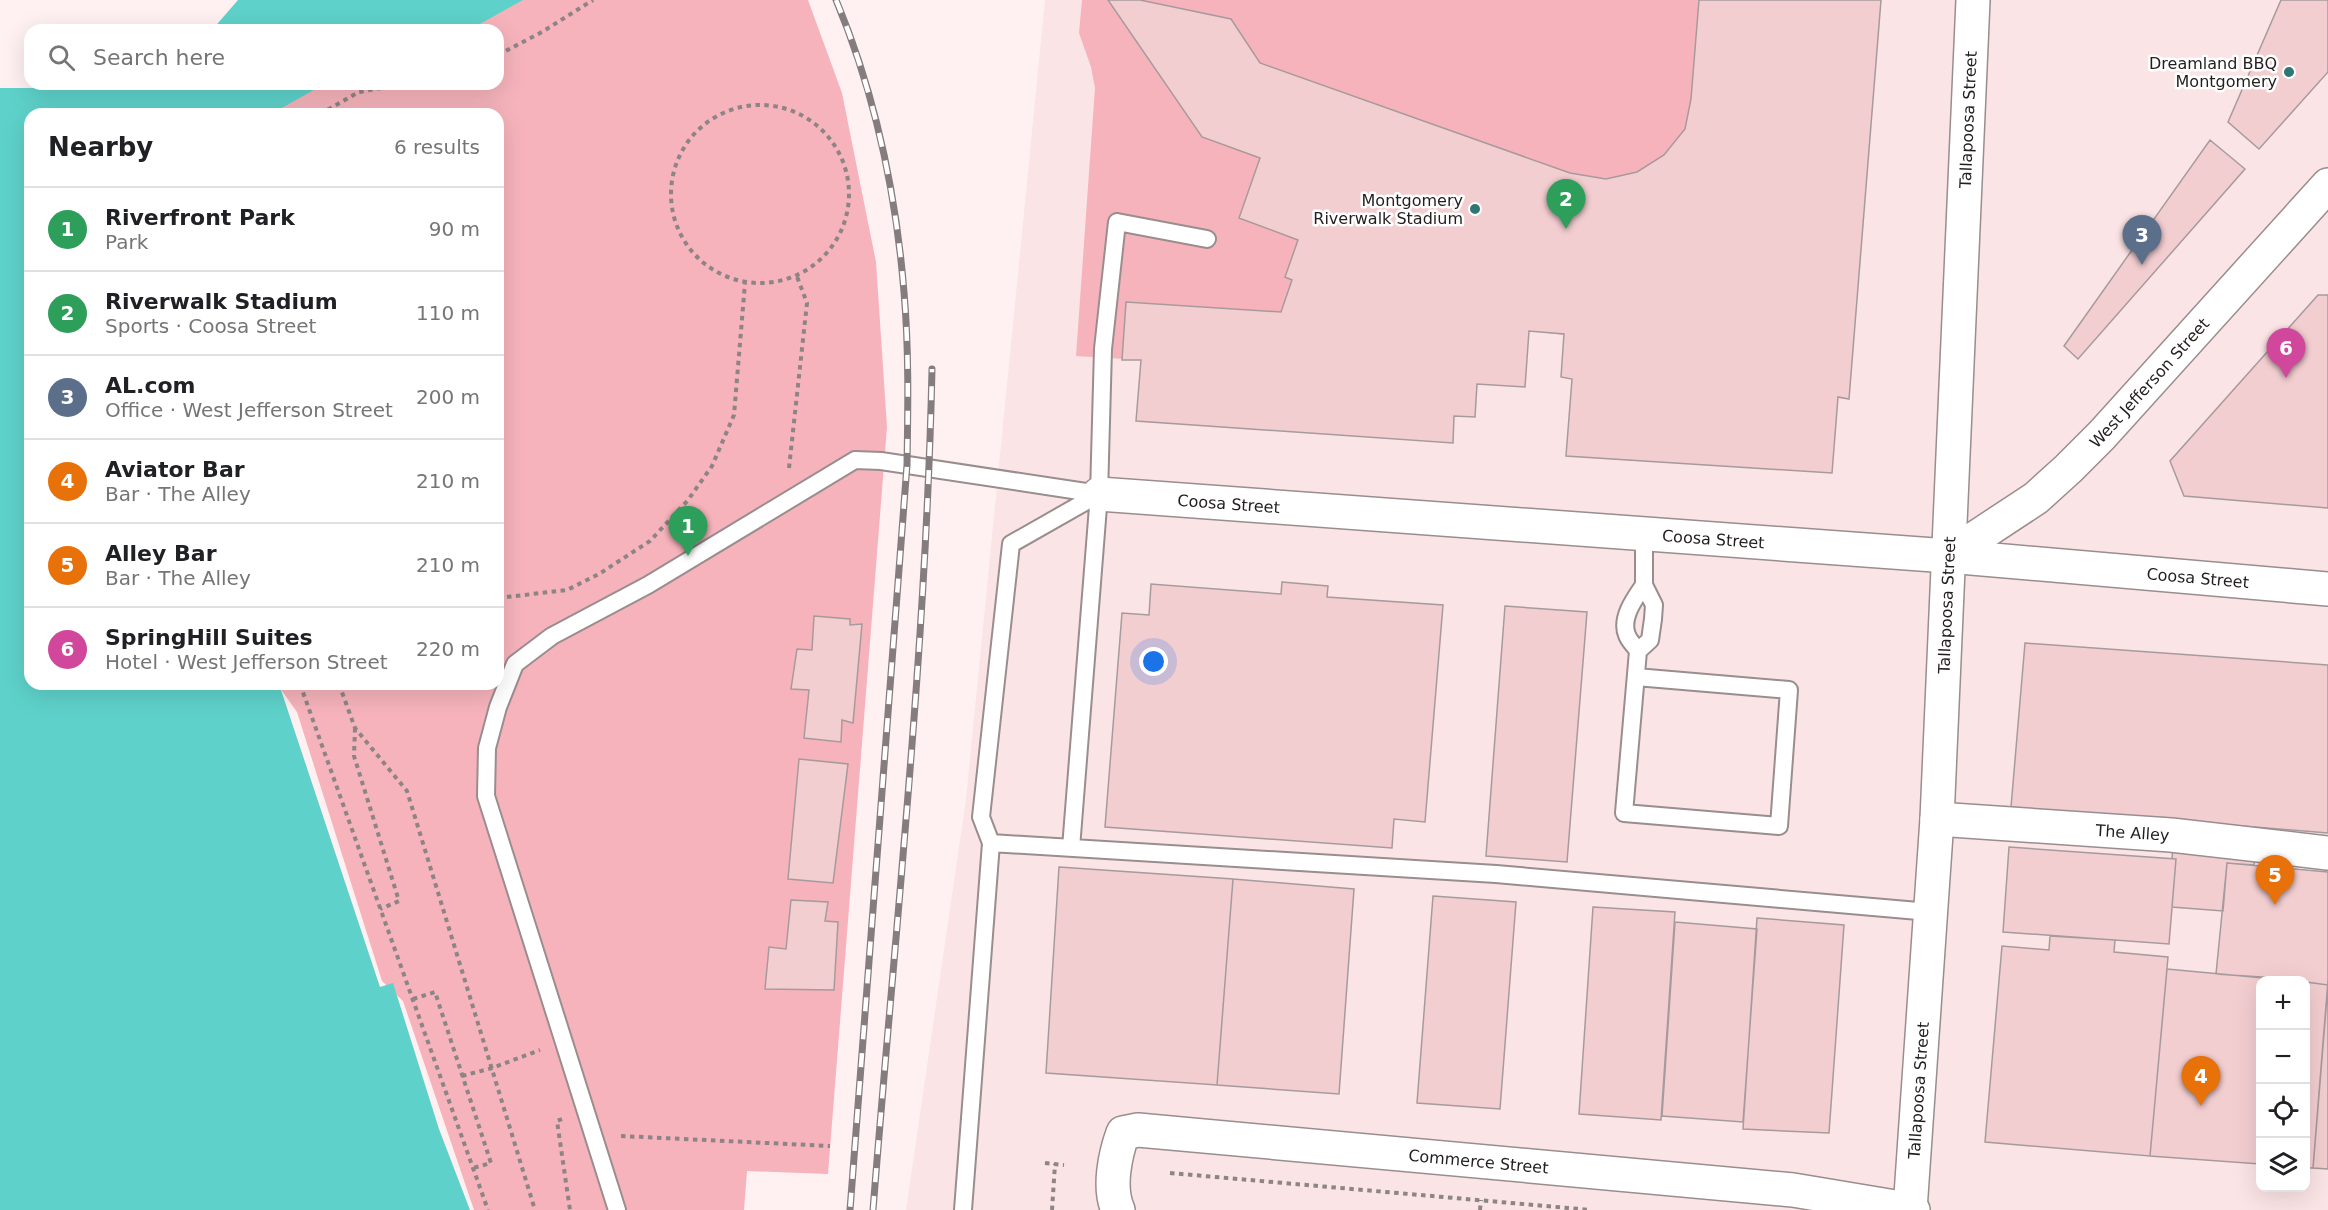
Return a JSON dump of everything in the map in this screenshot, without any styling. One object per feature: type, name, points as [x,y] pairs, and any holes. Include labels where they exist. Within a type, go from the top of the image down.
[{"type":"street","name":"Tallapoosa Street","points":[[1911,1210],[1937,819],[1973,0]]},
{"type":"street","name":"West Jefferson Street","points":[[1948,556],[2036,498],[2068,469],[2102,435],[2328,185]]},
{"type":"street","name":"Coosa Street","points":[[1099,494],[1948,556],[2328,589]]},
{"type":"street","name":"The Alley","points":[[1937,819],[2171,835],[2328,853]]},
{"type":"street","name":"Commerce Street","points":[[1118,1210],[1114,1200],[1116,1152],[1123,1133],[1138,1130],[1793,1190],[1911,1210]]},
{"type":"lane","points":[[1071,848],[1099,494],[1103,349],[1117,222],[1207,239]]},
{"type":"lane","points":[[617,1210],[486,796],[486,748],[498,707],[515,664],[552,636],[648,585],[855,460],[881,461],[1099,494]]},
{"type":"lane","points":[[963,1210],[991,843],[981,817],[1011,544],[1099,494]]},
{"type":"lane","points":[[1638,651],[1650,640],[1654,605],[1644,585],[1644,534]]},
{"type":"lane","points":[[1636,677],[1790,690],[1779,826],[1624,813],[1638,651],[1627,636],[1626,630],[1629,606],[1644,585]]},
{"type":"lane","points":[[991,843],[1486,873],[1930,912]]},
{"type":"path","points":[[504,52],[542,32],[593,0]]},
{"type":"path","points":[[331,108],[359,92],[370,90]]},
{"type":"path","points":[[768,105],[799,113],[829,136],[844,163],[850,197],[843,227],[833,246],[811,268],[796,274],[776,283],[745,283],[729,279],[702,264],[688,250],[674,222],[671,178],[682,149],[706,122],[734,108],[768,105]]},
{"type":"path","points":[[785,502],[807,303],[796,274]]},
{"type":"path","points":[[504,597],[567,590],[599,574],[650,541],[688,500],[712,466],[734,414],[745,283]]},
{"type":"path","points":[[302,690],[488,1210]]},
{"type":"path","points":[[341,690],[355,728],[407,791],[535,1210]]},
{"type":"path","points":[[355,728],[354,756],[399,902],[380,909]]},
{"type":"path","points":[[413,999],[435,992],[491,1163],[473,1168]]},
{"type":"path","points":[[462,1076],[492,1068],[563,1042]]},
{"type":"path","points":[[570,1210],[557,1121],[585,1111]]},
{"type":"path","points":[[593,1136],[646,1136],[830,1146]]},
{"type":"path","points":[[1045,1163],[1064,1165]]},
{"type":"path","points":[[1052,1210],[1055,1164]]},
{"type":"path","points":[[1170,1173],[1596,1210]]},
{"type":"path","points":[[1480,1210],[1481,1200]]},
{"type":"shaded area","points":[[504,0],[808,0],[842,93],[876,262],[887,427],[828,1174],[747,1171],[744,1210],[474,1210],[403,1001],[382,981],[297,712],[281,690],[504,690],[504,108],[278,108],[306,90],[504,90],[504,24],[457,24]]},
{"type":"shaded area","points":[[1045,0],[2328,0],[2328,1210],[906,1210],[966,799]]},
{"type":"shaded area","name":"Montgomery Riverwalk Stadium","points":[[1082,0],[1881,0],[1849,399],[1838,398],[1832,473],[1566,456],[1572,379],[1561,377],[1564,335],[1529,331],[1525,387],[1477,384],[1475,417],[1454,416],[1453,443],[1136,421],[1141,360],[1076,356],[1095,88],[1091,67],[1079,33]]},
{"type":"water","points":[[238,0],[523,0],[480,24],[217,24]]},
{"type":"water","points":[[0,88],[24,88],[24,90],[314,90],[282,108],[24,108],[24,690],[281,690],[380,987],[393,983],[439,1129],[470,1210],[0,1210]]},
{"type":"building","name":"Montgomery Riverwalk Stadium","points":[[1108,0],[1140,0],[1231,19],[1260,63],[1570,173],[1606,179],[1637,172],[1664,155],[1685,129],[1691,99],[1699,0],[1881,0],[1849,399],[1838,397],[1832,473],[1566,456],[1572,379],[1561,377],[1564,334],[1529,331],[1525,387],[1477,384],[1475,417],[1454,416],[1453,443],[1136,421],[1141,360],[1122,360],[1126,302],[1281,312],[1292,280],[1285,277],[1298,240],[1239,218],[1260,158],[1202,137]]},
{"type":"building","points":[[2281,0],[2328,0],[2328,72],[2259,149],[2228,122]]},
{"type":"building","points":[[2210,140],[2245,169],[2078,359],[2064,346]]},
{"type":"building","points":[[2318,295],[2328,295],[2328,508],[2184,496],[2170,461]]},
{"type":"building","points":[[1282,582],[1328,586],[1327,597],[1443,605],[1425,822],[1394,819],[1392,848],[1105,827],[1122,613],[1149,615],[1151,584],[1281,594]]},
{"type":"building","points":[[1505,606],[1587,612],[1567,862],[1486,856]]},
{"type":"building","points":[[814,616],[850,619],[850,625],[862,624],[853,723],[842,720],[841,742],[804,738],[809,690],[791,689],[797,649],[812,650]]},
{"type":"building","points":[[2025,643],[2328,665],[2328,833],[2011,807]]},
{"type":"building","points":[[799,759],[848,764],[833,883],[788,879]]},
{"type":"building","points":[[2173,845],[2256,852],[2254,865],[2227,863],[2223,911],[2172,907],[2176,859],[2172,859]]},
{"type":"building","points":[[2009,847],[2176,859],[2169,944],[2003,932]]},
{"type":"building","points":[[2227,863],[2328,872],[2328,985],[2310,983],[2310,976],[2256,977],[2216,974]]},
{"type":"building","points":[[1059,867],[1233,879],[1217,1085],[1046,1073]]},
{"type":"building","points":[[1233,879],[1354,889],[1339,1094],[1217,1085]]},
{"type":"building","points":[[1433,896],[1516,902],[1500,1109],[1417,1103]]},
{"type":"building","points":[[791,900],[828,902],[825,921],[838,922],[834,990],[765,989],[769,947],[786,949]]},
{"type":"building","points":[[1593,907],[1675,912],[1661,1120],[1579,1114]]},
{"type":"building","points":[[1757,918],[1844,925],[1829,1133],[1743,1129]]},
{"type":"building","points":[[1675,922],[1757,929],[1743,1122],[1662,1116]]},
{"type":"building","points":[[2050,936],[2115,940],[2114,952],[2168,957],[2150,1156],[1985,1142],[2002,946],[2049,950]]},
{"type":"building","points":[[2167,969],[2256,977],[2256,1164],[2150,1156]]},
{"type":"building","points":[[2328,980],[2328,1169],[2313,1168]]},
{"type":"building","points":[[2310,983],[2328,985],[2313,1168],[2310,1168]]},
{"type":"railway","points":[[836,0],[862,70],[889,180],[904,292],[908,378],[907,465],[850,1210]]},
{"type":"railway","points":[[873,1210],[916,685],[929,474],[932,369]]},
{"type":"place","name":"Dreamland BBQ Montgomery","points":[[2289,72]]},
{"type":"place","name":"Montgomery Riverwalk Stadium","points":[[1475,209]]},
{"type":"place","name":"Riverwalk Stadium","points":[[1566,229]]},
{"type":"place","name":"AL.com","points":[[2142,265]]},
{"type":"place","name":"SpringHill Suites","points":[[2286,378]]},
{"type":"place","name":"Riverfront Park","points":[[688,556]]},
{"type":"place","name":"Alley Bar","points":[[2275,905]]},
{"type":"place","name":"Aviator Bar","points":[[2201,1106]]}]
